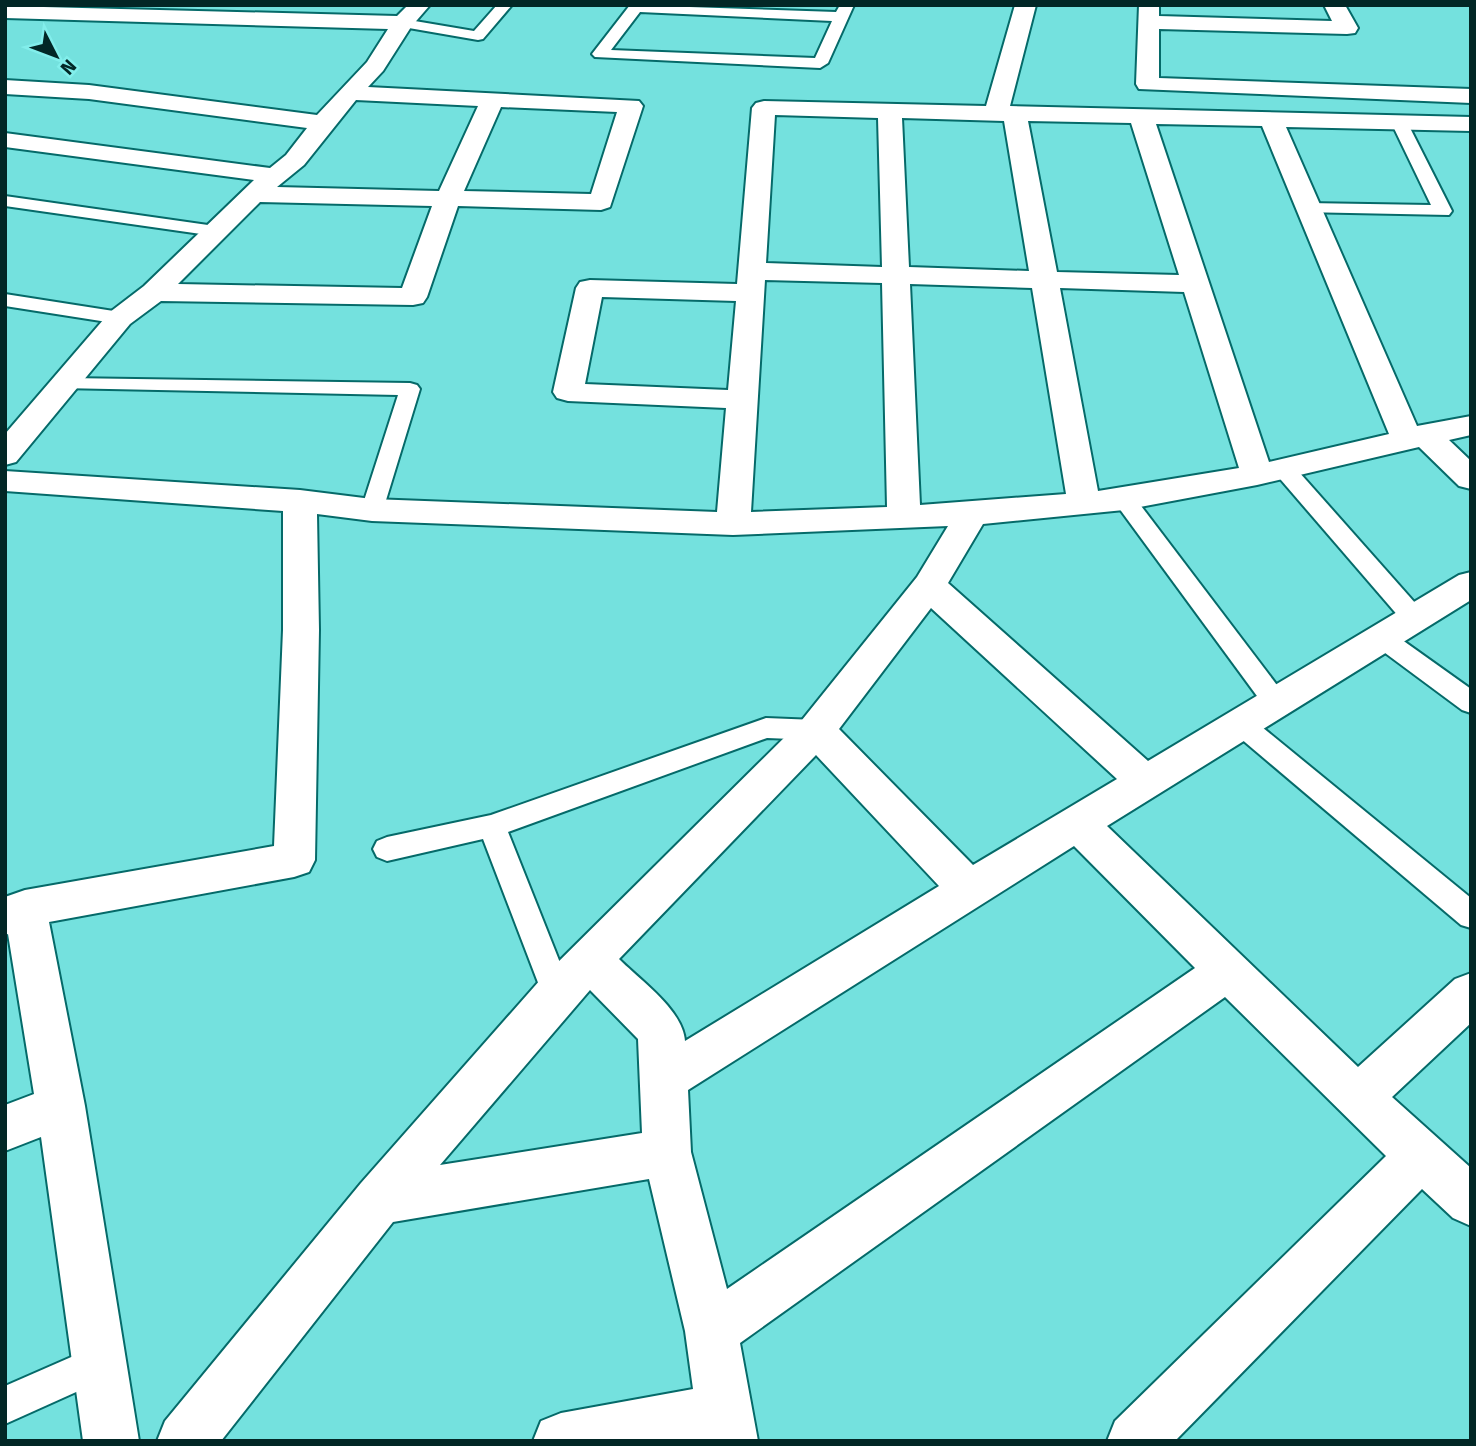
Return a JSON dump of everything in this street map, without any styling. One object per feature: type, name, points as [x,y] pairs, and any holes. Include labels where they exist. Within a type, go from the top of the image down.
[{"type":"street","points":[[5,455],[120,318],[154,292],[253,194],[295,160],[323,123],[375,66],[403,23],[420,5]]},
{"type":"street","points":[[1026,5],[1005,113],[1045,280],[1084,503]]},
{"type":"street","points":[[1334,5],[1348,28],[1149,13],[1147,84],[1471,96]]},
{"type":"street","points":[[8,11],[403,23]]},
{"type":"street","points":[[5,87],[89,92],[323,123]]},
{"type":"street","points":[[253,194],[601,202],[631,106],[351,93]]},
{"type":"street","points":[[154,292],[412,297],[447,200],[492,100]]},
{"type":"street","points":[[733,524],[764,108],[1471,124]]},
{"type":"street","points":[[890,111],[904,516]]},
{"type":"street","points":[[1141,116],[1194,284],[1270,472]]},
{"type":"street","points":[[1271,119],[1307,208],[1415,436],[1471,479]]},
{"type":"street","points":[[5,140],[277,176]]},
{"type":"street","points":[[743,400],[568,392],[590,288],[897,277],[1194,284]]},
{"type":"street","points":[[5,481],[300,501],[372,510],[733,524],[972,514],[1124,499],[1270,472],[1471,425]]},
{"type":"street","points":[[111,1441],[61,1106],[15,913],[294,860],[301,630],[300,501]]},
{"type":"street","points":[[185,1441],[379,1200],[573,976],[816,730],[929,586],[972,514]]},
{"type":"street","points":[[663,1080],[969,889],[1278,704],[1471,584]]},
{"type":"street","points":[[929,586],[1146,782]]},
{"type":"street","points":[[816,730],[969,889]]},
{"type":"street","points":[[1077,823],[1357,1098],[1471,1201]]},
{"type":"street","points":[[712,1331],[1226,971]]},
{"type":"street","points":[[561,1441],[727,1426],[712,1331],[667,1152],[661,1031],[573,976]]},
{"type":"street","points":[[1357,1098],[1471,993]]},
{"type":"street","points":[[5,1128],[61,1106]]},
{"type":"street","points":[[379,1200],[667,1152]]},
{"type":"street","points":[[1135,1441],[1420,1157]]},
{"type":"lane","points":[[403,23],[478,36],[505,5]]},
{"type":"lane","points":[[637,7],[844,11],[820,63],[600,54],[637,7]]},
{"type":"lane","points":[[1307,208],[1443,211],[1399,122]]},
{"type":"lane","points":[[5,201],[215,231]]},
{"type":"lane","points":[[5,300],[120,318]]},
{"type":"lane","points":[[67,384],[410,389],[372,510]]},
{"type":"lane","points":[[1270,472],[1398,628],[1471,703]]},
{"type":"lane","points":[[1124,499],[1278,704]]},
{"type":"lane","points":[[1242,725],[1471,916]]},
{"type":"lane","points":[[387,849],[492,826],[766,729],[816,730]]},
{"type":"lane","points":[[492,826],[573,976]]},
{"type":"lane","points":[[5,1405],[101,1362]]}]
